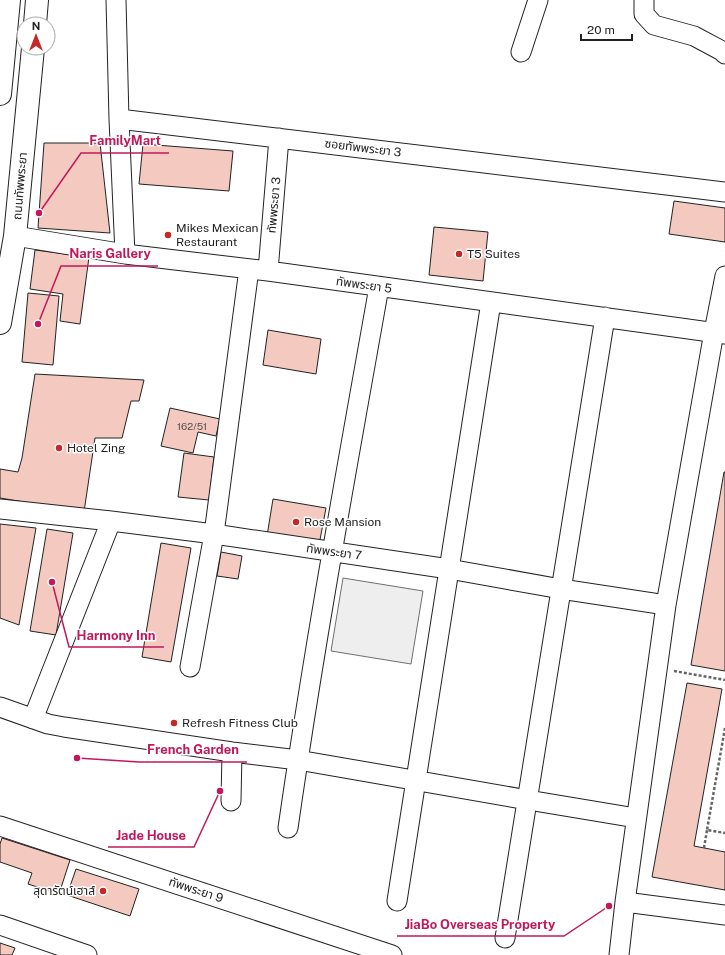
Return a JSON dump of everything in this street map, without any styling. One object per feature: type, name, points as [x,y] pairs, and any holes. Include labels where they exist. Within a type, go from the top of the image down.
[{"type":"main road","points":[[0,94],[9,0]]},
{"type":"main road","points":[[36,16],[37,0]]},
{"type":"main road","name":"ถนนทัพพระยา","points":[[0,323],[15,236],[32,56]]},
{"type":"street","points":[[116,0],[119,119],[125,254]]},
{"type":"street","points":[[521,52],[538,0]]},
{"type":"street","points":[[644,0],[644,14],[654,25],[694,36],[725,54]]},
{"type":"street","name":"ซอยทัพพระยา 3","points":[[119,119],[725,192]]},
{"type":"street","name":"ทัพพระยา 3","points":[[268,272],[279,138]]},
{"type":"street","name":"ทัพพระยา 5","points":[[15,236],[125,254],[249,269],[719,333]]},
{"type":"street","points":[[190,667],[214,534],[249,269]]},
{"type":"street","points":[[619,955],[636,818],[666,605],[719,333],[725,276]]},
{"type":"street","points":[[288,828],[332,552],[379,287]]},
{"type":"street","points":[[397,900],[491,302]]},
{"type":"street","points":[[505,938],[605,317]]},
{"type":"street","name":"ทัพพระยา 7","points":[[0,509],[214,534],[450,569],[561,589],[666,605]]},
{"type":"street","points":[[33,719],[111,521]]},
{"type":"street","points":[[0,707],[33,719],[64,727],[232,752],[298,760],[636,818]]},
{"type":"street","points":[[231,801],[232,752]]},
{"type":"street","name":"ทัพพระยา 9","points":[[0,826],[392,955]]},
{"type":"street","points":[[625,902],[725,915]]},
{"type":"street","points":[[0,925],[87,955]]},
{"type":"path","points":[[658,668],[725,680]]},
{"type":"path","points":[[704,848],[725,728]]},
{"type":"path","points":[[707,830],[725,833]]},
{"type":"shaded area","points":[[343,578],[423,591],[411,664],[331,651]]},
{"type":"building","points":[[44,143],[100,143],[110,233],[38,228]]},
{"type":"building","points":[[143,144],[233,151],[229,191],[139,184]]},
{"type":"building","points":[[674,201],[725,208],[725,242],[669,234]]},
{"type":"building","name":"T5 Suites","points":[[434,227],[488,232],[483,281],[429,275]]},
{"type":"building","points":[[35,250],[89,257],[80,324],[60,321],[63,294],[30,289]]},
{"type":"building","points":[[28,293],[59,296],[53,365],[22,362]]},
{"type":"building","points":[[268,330],[321,339],[316,374],[263,365]]},
{"type":"building","name":"Hotel Zing","points":[[35,374],[144,380],[139,401],[131,401],[122,438],[95,438],[84,512],[0,498],[0,469],[18,472],[22,458]]},
{"type":"building","points":[[170,408],[220,419],[216,436],[198,432],[193,453],[161,446]]},
{"type":"building","points":[[184,453],[214,457],[209,500],[178,497]]},
{"type":"building","points":[[725,472],[725,671],[691,665]]},
{"type":"building","name":"Rose Mansion","points":[[273,499],[326,508],[319,545],[267,536]]},
{"type":"building","points":[[0,524],[36,528],[19,625],[0,618]]},
{"type":"building","points":[[47,529],[73,533],[56,635],[30,631]]},
{"type":"building","points":[[161,543],[191,548],[171,662],[142,657]]},
{"type":"building","points":[[221,552],[242,556],[238,579],[217,576]]},
{"type":"building","points":[[687,683],[722,689],[694,846],[725,852],[725,890],[652,877]]},
{"type":"building","points":[[2,838],[70,860],[59,894],[28,884],[32,873],[0,862],[0,844]]},
{"type":"building","points":[[76,869],[139,889],[130,916],[67,895]]},
{"type":"building","points":[[0,943],[15,948],[12,955],[0,955]]},
{"type":"place","name":"FamilyMart","points":[[39,213]]},
{"type":"place","name":"Mikes Mexican Restaurant","points":[[168,235]]},
{"type":"place","name":"T5 Suites","points":[[459,254]]},
{"type":"place","name":"Naris Gallery","points":[[38,324]]},
{"type":"place","name":"Hotel Zing","points":[[59,448]]},
{"type":"place","name":"Rose Mansion","points":[[296,522]]},
{"type":"place","name":"Harmony Inn","points":[[52,582]]},
{"type":"place","name":"Refresh Fitness Club","points":[[174,723]]},
{"type":"place","name":"French Garden","points":[[77,758]]},
{"type":"place","name":"Jade House","points":[[220,791]]},
{"type":"place","name":"สุดารัตน์เฮาส์","points":[[103,891]]},
{"type":"place","name":"JiaBo Overseas Property","points":[[609,906]]}]
